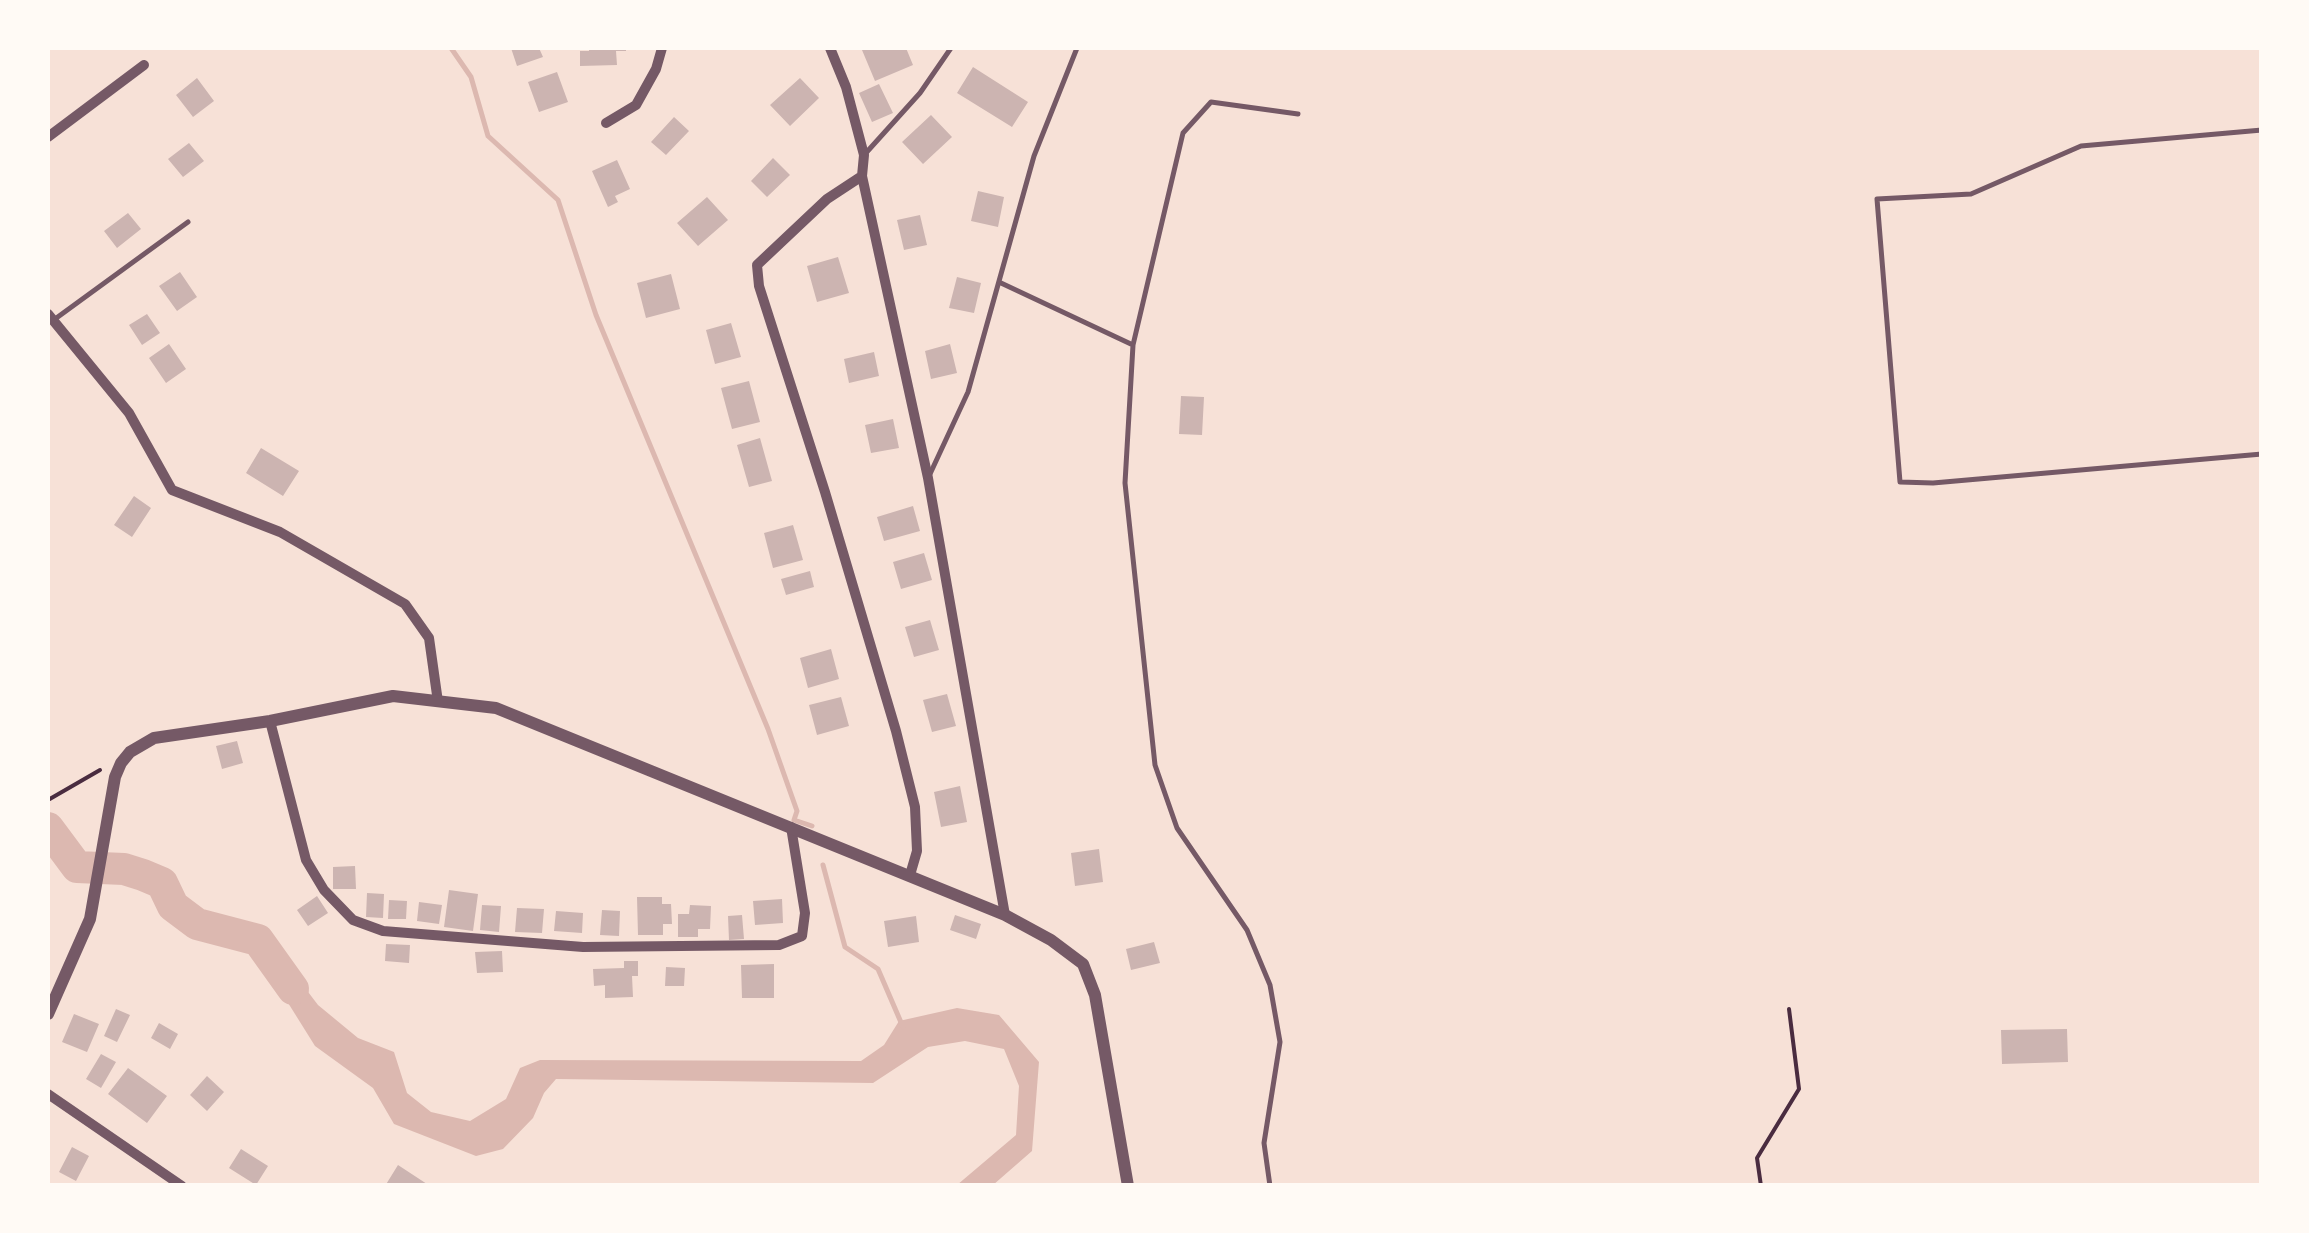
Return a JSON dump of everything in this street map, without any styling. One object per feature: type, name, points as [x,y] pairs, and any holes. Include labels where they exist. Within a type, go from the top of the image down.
[{"type":"street","points":[[606,122],[636,105],[656,69],[662,48]]},
{"type":"street","points":[[830,48],[846,87],[864,155],[862,176],[928,478],[1005,915]]},
{"type":"street","points":[[48,136],[144,64]]},
{"type":"street","points":[[862,176],[827,199],[757,265],[759,286],[825,492],[915,806],[916,851],[910,875]]},
{"type":"street","points":[[50,318],[129,413],[172,490],[280,532],[404,604],[429,638],[438,702]]},
{"type":"street","points":[[48,1014],[90,919],[106,817],[120,763],[130,752],[154,738],[270,721],[393,696],[496,708],[910,875],[1005,915],[1051,940],[1082,964],[1092,980],[1128,1186]]},
{"type":"street","points":[[270,721],[306,860],[324,890],[354,920],[383,931],[583,947],[779,945],[802,936],[805,913],[791,827]]},
{"type":"street","points":[[48,1094],[182,1186]]},
{"type":"lane","points":[[864,155],[920,92],[952,48]]},
{"type":"lane","points":[[928,478],[968,392],[1034,156],[1077,48]]},
{"type":"lane","points":[[1270,1186],[1264,1143],[1280,1042],[1270,985],[1247,930],[1177,828],[1155,764],[1125,484],[1133,345],[1183,133],[1212,102],[1298,114]]},
{"type":"lane","points":[[2262,130],[2081,146],[1971,194],[1877,199],[1900,482],[1933,483],[2262,454]]},
{"type":"lane","points":[[50,318],[188,222]]},
{"type":"lane","points":[[1001,283],[1133,345]]},
{"type":"path","points":[[48,800],[130,752]]},
{"type":"path","points":[[1761,1186],[1756,1158],[1800,1089],[1790,1009]]},
{"type":"shaded area","points":[[255,950],[283,959],[318,1005],[358,1038],[394,1052],[407,1093],[431,1112],[470,1121],[506,1099],[520,1068],[540,1060],[861,1061],[884,1045],[899,1021],[957,1008],[999,1015],[1039,1062],[1032,1151],[993,1185],[957,1185],[1016,1135],[1019,1086],[1004,1049],[965,1041],[928,1047],[873,1083],[556,1079],[544,1093],[533,1118],[503,1149],[476,1156],[394,1124],[373,1088],[315,1046]]},
{"type":"building","points":[[511,48],[539,48],[543,57],[517,66]]},
{"type":"building","points":[[589,48],[626,51],[616,51],[617,65],[580,66],[580,51]]},
{"type":"building","points":[[906,48],[913,65],[875,81],[862,50]]},
{"type":"building","points":[[973,67],[1028,102],[1012,127],[957,93]]},
{"type":"building","points":[[557,72],[568,102],[539,112],[528,82]]},
{"type":"building","points":[[197,78],[214,101],[193,117],[176,95]]},
{"type":"building","points":[[800,78],[819,98],[790,126],[770,105]]},
{"type":"building","points":[[879,84],[893,113],[872,122],[859,93]]},
{"type":"building","points":[[931,115],[952,137],[923,164],[902,142]]},
{"type":"building","points":[[674,117],[689,131],[666,155],[651,142]]},
{"type":"building","points":[[189,143],[204,161],[183,177],[168,159]]},
{"type":"building","points":[[773,158],[790,175],[767,197],[751,181]]},
{"type":"building","points":[[617,160],[630,189],[615,196],[618,202],[608,207],[592,171]]},
{"type":"building","points":[[978,191],[1004,197],[998,227],[971,221]]},
{"type":"building","points":[[707,197],[728,220],[698,246],[677,223]]},
{"type":"building","points":[[128,213],[141,229],[117,248],[104,231]]},
{"type":"building","points":[[920,215],[927,245],[904,250],[897,220]]},
{"type":"building","points":[[838,257],[849,293],[817,302],[807,266]]},
{"type":"building","points":[[180,272],[197,297],[177,311],[159,286]]},
{"type":"building","points":[[671,274],[680,309],[646,318],[637,283]]},
{"type":"building","points":[[957,277],[981,283],[974,313],[949,308]]},
{"type":"building","points":[[147,314],[160,333],[142,345],[129,325]]},
{"type":"building","points":[[731,323],[741,357],[715,364],[706,330]]},
{"type":"building","points":[[169,344],[186,369],[166,383],[149,358]]},
{"type":"building","points":[[950,344],[957,373],[931,379],[925,351]]},
{"type":"building","points":[[874,352],[879,376],[849,383],[844,359]]},
{"type":"building","points":[[749,381],[760,422],[732,429],[721,388]]},
{"type":"building","points":[[1181,396],[1204,397],[1202,435],[1179,434]]},
{"type":"building","points":[[893,419],[899,448],[871,453],[865,425]]},
{"type":"building","points":[[760,438],[772,481],[749,487],[737,445]]},
{"type":"building","points":[[261,448],[299,471],[283,496],[246,473]]},
{"type":"building","points":[[134,496],[151,508],[132,537],[114,525]]},
{"type":"building","points":[[913,506],[920,531],[884,541],[877,517]]},
{"type":"building","points":[[793,525],[803,560],[773,568],[764,533]]},
{"type":"building","points":[[924,553],[932,580],[901,589],[893,562]]},
{"type":"building","points":[[810,571],[814,587],[786,595],[781,579]]},
{"type":"building","points":[[930,620],[939,650],[914,657],[905,627]]},
{"type":"building","points":[[831,649],[839,679],[808,688],[800,658]]},
{"type":"building","points":[[947,694],[956,726],[932,732],[923,700]]},
{"type":"building","points":[[841,697],[849,726],[817,735],[809,705]]},
{"type":"building","points":[[237,741],[243,763],[222,769],[216,746]]},
{"type":"building","points":[[960,786],[967,822],[941,827],[934,792]]},
{"type":"building","points":[[1099,849],[1103,882],[1075,886],[1071,853]]},
{"type":"building","points":[[355,866],[356,889],[333,889],[333,867]]},
{"type":"building","points":[[449,890],[478,894],[473,931],[444,927]]},
{"type":"building","points":[[367,893],[384,894],[383,918],[366,917]]},
{"type":"building","points":[[317,896],[328,913],[308,926],[297,910]]},
{"type":"building","points":[[637,897],[662,897],[662,904],[671,904],[672,924],[663,924],[663,935],[638,935]]},
{"type":"building","points":[[782,899],[783,923],[755,925],[753,901]]},
{"type":"building","points":[[389,900],[407,901],[406,919],[388,919]]},
{"type":"building","points":[[419,902],[442,905],[439,924],[417,921]]},
{"type":"building","points":[[482,905],[501,906],[499,932],[480,930]]},
{"type":"building","points":[[690,905],[711,906],[710,929],[698,929],[698,937],[678,937],[678,914],[689,914]]},
{"type":"building","points":[[517,908],[544,909],[542,933],[515,932]]},
{"type":"building","points":[[602,910],[620,911],[619,936],[600,935]]},
{"type":"building","points":[[556,911],[583,913],[582,933],[554,931]]},
{"type":"building","points":[[742,915],[744,939],[729,940],[728,916]]},
{"type":"building","points":[[955,915],[981,924],[976,939],[950,930]]},
{"type":"building","points":[[916,916],[919,942],[888,947],[884,921]]},
{"type":"building","points":[[1154,942],[1160,963],[1131,970],[1126,949]]},
{"type":"building","points":[[386,944],[410,945],[409,963],[385,961]]},
{"type":"building","points":[[502,951],[503,972],[477,973],[475,952]]},
{"type":"building","points":[[624,961],[638,961],[638,976],[632,976],[633,997],[605,998],[605,985],[594,986],[593,969],[624,968]]},
{"type":"building","points":[[774,964],[774,998],[742,998],[741,965]]},
{"type":"building","points":[[666,967],[685,968],[684,986],[665,986]]},
{"type":"building","points":[[116,1009],[130,1015],[117,1042],[104,1036]]},
{"type":"building","points":[[74,1014],[99,1024],[87,1052],[62,1042]]},
{"type":"building","points":[[159,1023],[178,1034],[170,1049],[151,1038]]},
{"type":"building","points":[[2067,1029],[2068,1062],[2002,1064],[2001,1030]]},
{"type":"building","points":[[101,1054],[116,1062],[101,1088],[86,1079]]},
{"type":"building","points":[[128,1068],[167,1096],[147,1123],[108,1094]]},
{"type":"building","points":[[207,1076],[224,1092],[207,1111],[190,1095]]},
{"type":"building","points":[[72,1147],[89,1156],[76,1181],[59,1172]]},
{"type":"building","points":[[241,1149],[268,1166],[256,1185],[229,1168]]},
{"type":"building","points":[[398,1165],[430,1186],[385,1186]]},
{"type":"waterway","points":[[451,48],[471,77],[488,136],[558,200],[596,315],[768,729],[797,811],[794,820],[812,826]]},
{"type":"waterway","points":[[48,828],[77,867],[124,869],[143,875],[162,883],[173,906],[197,924],[258,940],[293,989]]},
{"type":"waterway","points":[[823,865],[845,947],[878,969],[903,1027]]}]
